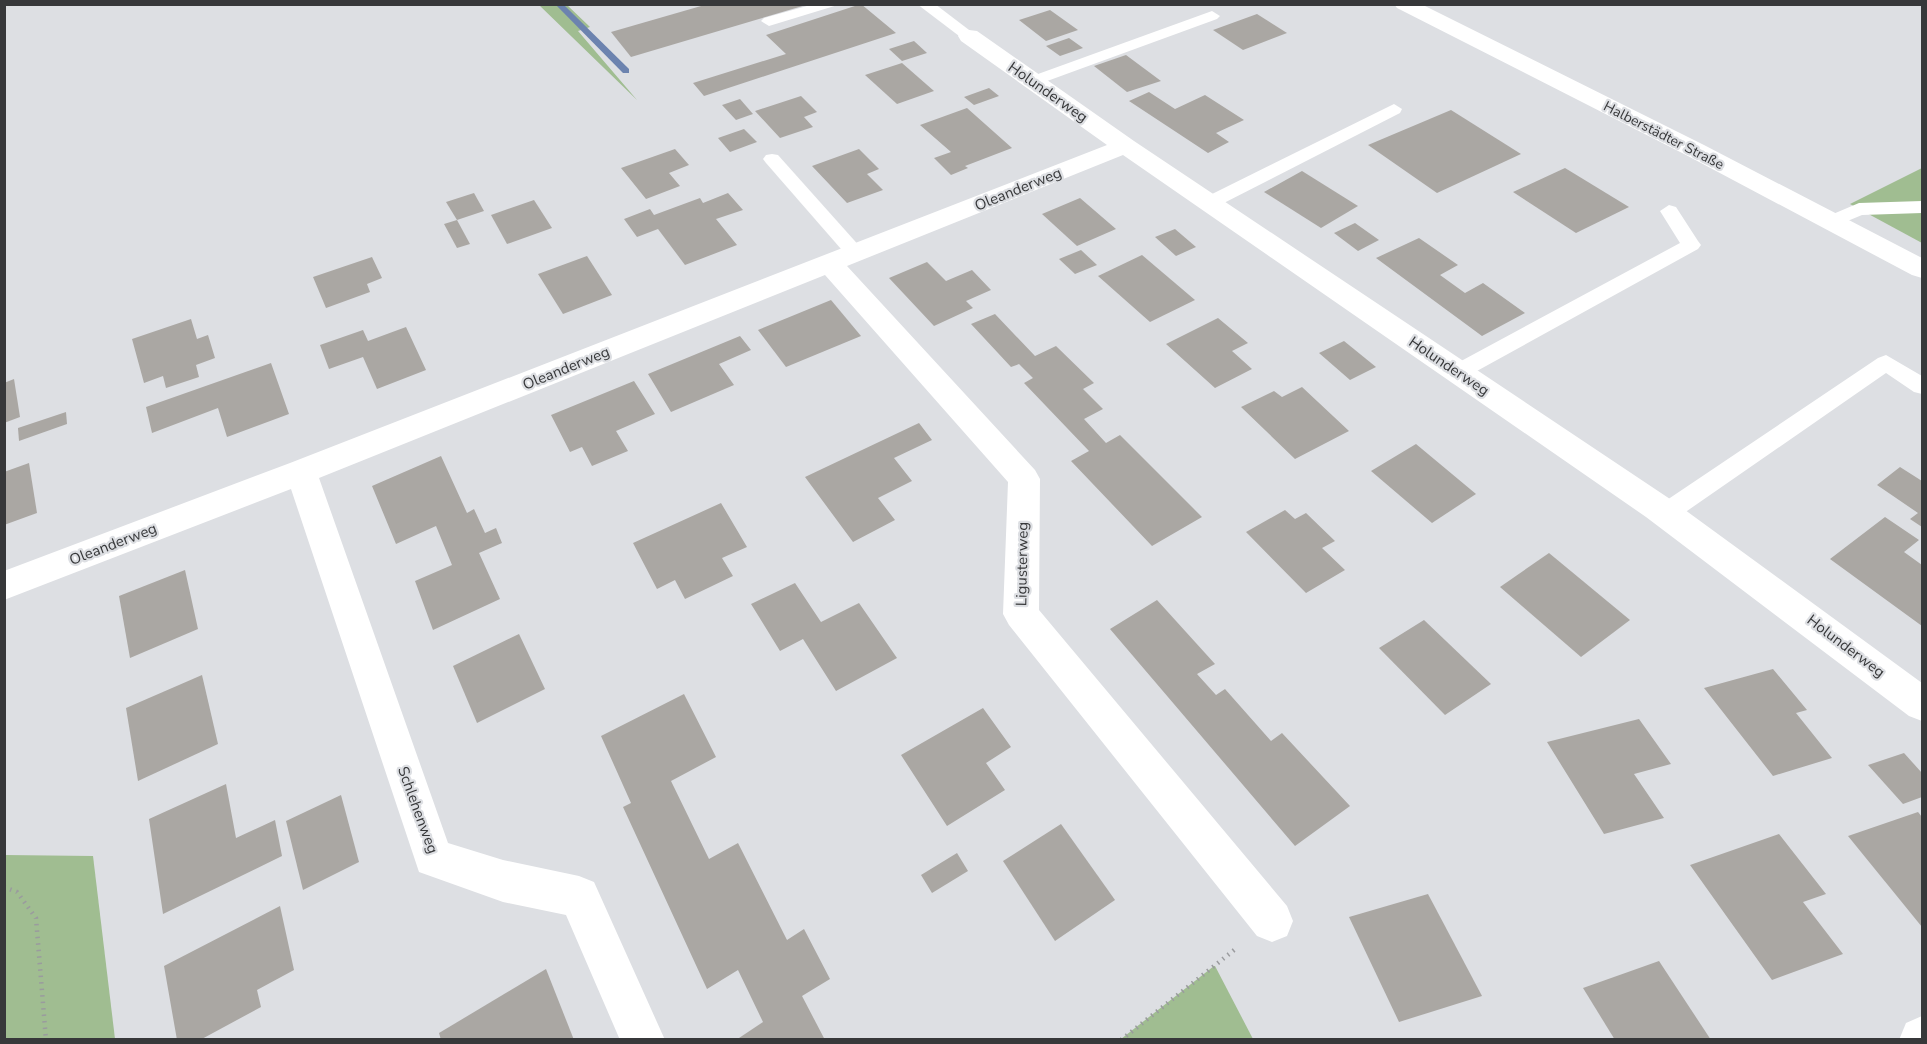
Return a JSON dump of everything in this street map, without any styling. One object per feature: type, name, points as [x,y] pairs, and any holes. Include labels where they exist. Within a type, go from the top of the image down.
[{"type":"street","name":"Halberstädter Straße","points":[[1404,4],[1833,221],[1923,269]]},
{"type":"street","name":"Holunderweg","points":[[969,36],[1125,146],[1666,513],[1923,704]]},
{"type":"street","name":"Oleanderweg","points":[[4,586],[301,472],[1125,146]]},
{"type":"street","name":"Ligusterweg","points":[[842,259],[1024,479],[1021,614],[1272,921]]},
{"type":"street","name":"Schlehenweg","points":[[301,472],[433,858],[503,881],[579,897],[643,1040]]},
{"type":"lane","points":[[769,21],[834,4]]},
{"type":"lane","points":[[924,4],[969,36]]},
{"type":"lane","points":[[1033,81],[1212,16]]},
{"type":"lane","points":[[1209,203],[1394,109]]},
{"type":"lane","points":[[772,159],[842,259]]},
{"type":"lane","points":[[1833,221],[1858,208],[1923,207]]},
{"type":"lane","points":[[1458,372],[1691,244],[1670,211]]},
{"type":"lane","points":[[1666,513],[1886,363],[1923,386]]},
{"type":"path","points":[[4,887],[17,892],[36,918],[46,1040]]},
{"type":"path","points":[[1121,1040],[1272,921]]},
{"type":"green space","points":[[539,5],[567,5],[590,27],[578,31],[637,100]]},
{"type":"green space","points":[[1922,168],[1922,243],[1850,204]]},
{"type":"green space","points":[[5,855],[93,856],[115,1039],[5,1039]]},
{"type":"green space","points":[[1214,966],[1253,1039],[1121,1039]]},
{"type":"building","points":[[708,4],[806,5],[631,57],[611,32]]},
{"type":"building","points":[[861,4],[896,33],[704,96],[693,83],[786,54],[766,35]]},
{"type":"building","points":[[1050,10],[1078,30],[1046,41],[1019,20]]},
{"type":"building","points":[[1257,14],[1287,33],[1243,50],[1213,30]]},
{"type":"building","points":[[1069,38],[1083,48],[1060,56],[1046,46]]},
{"type":"building","points":[[914,41],[927,53],[902,61],[889,49]]},
{"type":"building","points":[[1126,55],[1161,81],[1127,92],[1094,66]]},
{"type":"building","points":[[902,63],[934,91],[897,104],[865,75]]},
{"type":"building","points":[[989,88],[999,96],[974,105],[964,97]]},
{"type":"building","points":[[1149,92],[1175,109],[1205,95],[1244,120],[1216,133],[1229,142],[1208,153],[1129,101]]},
{"type":"building","points":[[801,96],[817,112],[804,117],[813,127],[780,138],[755,111]]},
{"type":"building","points":[[740,99],[753,114],[736,120],[722,105]]},
{"type":"building","points":[[967,108],[1012,148],[965,166],[968,168],[951,175],[934,158],[951,152],[920,125]]},
{"type":"building","points":[[1451,110],[1521,154],[1437,193],[1368,145]]},
{"type":"building","points":[[744,129],[757,142],[730,152],[718,138]]},
{"type":"building","points":[[675,149],[689,165],[669,173],[680,186],[646,199],[621,168]]},
{"type":"building","points":[[859,149],[879,169],[867,174],[883,190],[847,203],[812,166]]},
{"type":"building","points":[[1565,168],[1629,207],[1576,233],[1513,192]]},
{"type":"building","points":[[1302,171],[1358,206],[1321,228],[1264,192]]},
{"type":"building","points":[[474,193],[484,211],[457,220],[446,202]]},
{"type":"building","points":[[728,193],[743,210],[716,219],[737,245],[685,265],[658,229],[637,237],[624,219],[650,209],[654,215],[700,198],[703,203]]},
{"type":"building","points":[[1080,198],[1116,229],[1077,246],[1042,214]]},
{"type":"building","points":[[534,200],[552,228],[507,244],[491,215]]},
{"type":"building","points":[[457,220],[470,244],[457,248],[444,224]]},
{"type":"building","points":[[1355,223],[1379,240],[1358,251],[1334,233]]},
{"type":"building","points":[[1175,229],[1196,247],[1176,256],[1155,237]]},
{"type":"building","points":[[1419,238],[1458,265],[1440,275],[1465,293],[1483,283],[1525,313],[1482,336],[1376,258]]},
{"type":"building","points":[[1081,250],[1097,265],[1075,274],[1059,259]]},
{"type":"building","points":[[1142,255],[1195,300],[1150,322],[1098,276]]},
{"type":"building","points":[[587,256],[612,295],[563,314],[538,274]]},
{"type":"building","points":[[372,257],[382,278],[367,284],[370,292],[326,308],[313,277]]},
{"type":"building","points":[[927,262],[946,281],[972,270],[991,290],[966,301],[973,308],[934,326],[889,278]]},
{"type":"building","points":[[831,300],[861,336],[786,367],[758,330]]},
{"type":"building","points":[[995,314],[1035,356],[1056,346],[1094,383],[1083,389],[1103,409],[1084,419],[1106,443],[1120,435],[1202,517],[1152,546],[1071,461],[1089,451],[1024,383],[1033,378],[1019,364],[1011,367],[971,324]]},
{"type":"building","points":[[1218,318],[1248,343],[1232,351],[1252,369],[1215,388],[1166,344]]},
{"type":"building","points":[[191,319],[197,339],[208,335],[215,358],[196,365],[199,377],[166,388],[163,376],[144,383],[132,339]]},
{"type":"building","points":[[406,327],[426,370],[377,389],[363,357],[329,369],[320,345],[363,330],[368,341]]},
{"type":"building","points":[[740,336],[751,350],[719,364],[734,385],[671,412],[648,374]]},
{"type":"building","points":[[1344,341],[1376,367],[1350,380],[1319,353]]},
{"type":"building","points":[[271,363],[289,414],[227,437],[218,408],[152,433],[146,407]]},
{"type":"building","points":[[14,379],[20,417],[4,423],[4,383]]},
{"type":"building","points":[[634,381],[655,414],[616,431],[628,451],[592,466],[582,447],[570,452],[551,415]]},
{"type":"building","points":[[1302,387],[1349,431],[1295,459],[1241,407],[1274,391],[1282,397]]},
{"type":"building","points":[[66,412],[67,424],[19,441],[18,428]]},
{"type":"building","points":[[919,423],[932,440],[894,458],[912,481],[878,498],[895,520],[853,542],[805,477]]},
{"type":"building","points":[[1416,444],[1476,494],[1432,523],[1371,471]]},
{"type":"building","points":[[441,456],[467,513],[474,509],[485,533],[496,528],[502,543],[479,553],[500,599],[433,630],[415,581],[452,565],[436,526],[396,544],[372,486]]},
{"type":"building","points":[[29,463],[37,513],[4,525],[4,472]]},
{"type":"building","points":[[1900,467],[1922,481],[1922,527],[1910,519],[1918,513],[1877,485]]},
{"type":"building","points":[[721,503],[747,547],[722,558],[733,576],[685,599],[675,580],[657,589],[633,543]]},
{"type":"building","points":[[1285,510],[1295,519],[1306,513],[1335,541],[1322,548],[1345,570],[1306,593],[1246,532]]},
{"type":"building","points":[[1885,517],[1919,540],[1904,552],[1922,565],[1922,626],[1830,559]]},
{"type":"building","points":[[1549,553],[1630,620],[1581,657],[1500,587]]},
{"type":"building","points":[[185,570],[198,629],[130,658],[119,596]]},
{"type":"building","points":[[795,583],[821,622],[859,603],[897,658],[836,691],[803,639],[780,651],[751,604]]},
{"type":"building","points":[[1157,600],[1215,664],[1197,674],[1216,695],[1225,689],[1271,741],[1282,733],[1350,806],[1295,846],[1110,629]]},
{"type":"building","points":[[1424,620],[1491,684],[1445,715],[1379,648]]},
{"type":"building","points":[[519,634],[545,689],[477,723],[453,666]]},
{"type":"building","points":[[1773,669],[1807,710],[1796,713],[1832,758],[1773,776],[1704,688]]},
{"type":"building","points":[[202,675],[218,744],[138,781],[126,708]]},
{"type":"building","points":[[684,694],[716,757],[671,781],[709,859],[738,843],[787,940],[804,929],[830,979],[802,996],[825,1040],[736,1040],[763,1022],[738,970],[707,989],[623,807],[631,803],[601,736]]},
{"type":"building","points":[[983,708],[1011,747],[986,763],[1005,790],[947,826],[901,755]]},
{"type":"building","points":[[1639,719],[1671,764],[1634,774],[1664,818],[1604,834],[1547,742]]},
{"type":"building","points":[[1904,753],[1922,773],[1922,797],[1903,804],[1868,765]]},
{"type":"building","points":[[226,784],[236,838],[275,820],[282,856],[163,914],[149,819]]},
{"type":"building","points":[[341,795],[359,862],[303,890],[286,821]]},
{"type":"building","points":[[1918,812],[1922,817],[1922,927],[1848,836]]},
{"type":"building","points":[[1061,824],[1115,900],[1055,941],[1003,861]]},
{"type":"building","points":[[1779,834],[1826,894],[1803,902],[1843,954],[1772,980],[1690,865]]},
{"type":"building","points":[[957,853],[968,871],[932,893],[921,875]]},
{"type":"building","points":[[1428,894],[1482,996],[1399,1022],[1349,917]]},
{"type":"building","points":[[280,906],[294,970],[257,990],[261,1007],[200,1040],[177,1040],[164,966]]},
{"type":"building","points":[[1659,961],[1711,1040],[1615,1040],[1583,988]]},
{"type":"building","points":[[546,969],[574,1040],[441,1040],[439,1033]]},
{"type":"waterway","points":[[558,4],[626,71]]}]
